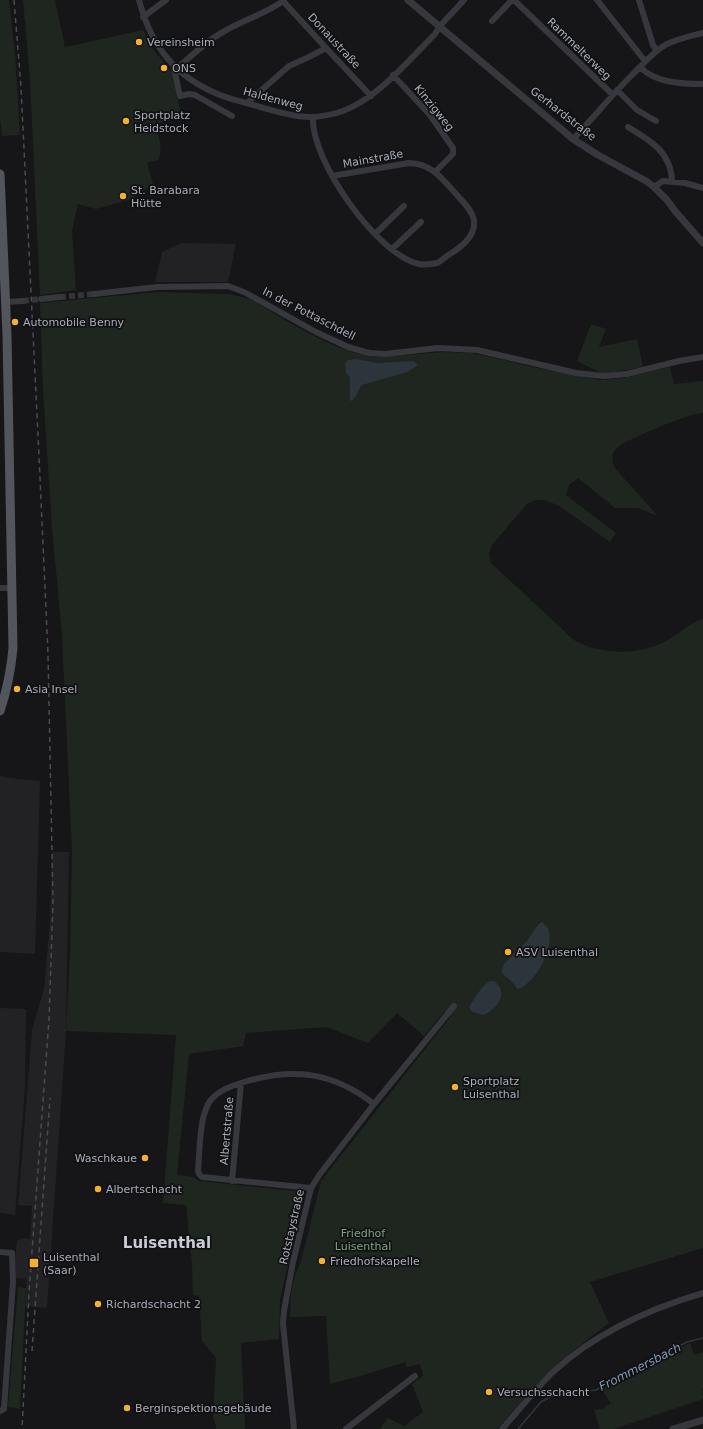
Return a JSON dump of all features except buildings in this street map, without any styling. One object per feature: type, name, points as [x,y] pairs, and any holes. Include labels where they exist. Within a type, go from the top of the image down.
[{"type":"main road","points":[[0,174],[6,302],[4,349],[13,648],[12,668],[0,711]]},
{"type":"street","name":"Haldenweg","points":[[138,0],[143,17],[153,39],[162,52],[175,66],[200,85],[220,95],[282,114],[313,118],[343,111],[371,96],[435,34],[440,26],[464,0]]},
{"type":"street","points":[[143,17],[166,0]]},
{"type":"street","points":[[175,66],[222,32],[274,8],[283,0]]},
{"type":"street","name":"Donaustraße","points":[[283,0],[371,96]]},
{"type":"street","name":"Gerhardstraße","points":[[408,0],[573,139],[654,187],[667,200],[703,243]]},
{"type":"street","name":"Rammelterweg","points":[[492,21],[513,0],[613,95]]},
{"type":"street","points":[[597,0],[645,61]]},
{"type":"street","points":[[639,0],[653,45],[657,51]]},
{"type":"street","points":[[573,139],[617,90],[645,61],[657,51],[674,41],[703,32]]},
{"type":"street","points":[[247,103],[288,66],[326,48]]},
{"type":"street","name":"Haldenweg","points":[[175,66],[180,96],[189,94],[195,95],[232,116]]},
{"type":"street","points":[[640,67],[644,71],[669,81],[703,84]]},
{"type":"street","name":"Kinzigweg","points":[[393,75],[430,115],[453,148],[453,154],[435,172]]},
{"type":"street","points":[[617,90],[637,110],[656,121]]},
{"type":"street","points":[[216,107],[220,95]]},
{"type":"street","name":"Mainstraße","points":[[313,118],[315,137],[332,176],[354,209],[375,234],[405,259],[420,264],[437,263],[466,242],[473,233],[474,218],[468,208],[435,172],[419,163],[409,162],[332,176]]},
{"type":"street","points":[[628,127],[649,139],[660,149],[670,168],[672,181]]},
{"type":"street","points":[[654,187],[663,180],[685,183],[703,188]]},
{"type":"street","points":[[375,234],[404,206]]},
{"type":"street","points":[[392,249],[421,222]]},
{"type":"street","name":"In der Pottaschdell","points":[[94,294],[157,287],[228,286],[244,292],[316,332],[348,347],[369,353],[385,354],[444,348],[477,350],[576,373],[604,376],[627,374],[679,361],[703,357]]},
{"type":"street","points":[[41,299],[60,297]]},
{"type":"street","points":[[6,302],[22,301]]},
{"type":"street","points":[[0,588],[12,588]]},
{"type":"street","name":"Rotstaystraße","points":[[294,1429],[283,1318],[293,1262],[311,1188],[374,1104],[454,1006]]},
{"type":"street","name":"Albertstraße","points":[[311,1188],[202,1177],[198,1170],[203,1119],[207,1107],[211,1101],[221,1091],[241,1083],[278,1074],[304,1074],[321,1077],[341,1084],[361,1094],[374,1104]]},
{"type":"street","name":"Albertstraße","points":[[232,1181],[241,1083]]},
{"type":"street","points":[[0,1252],[12,1253],[13,1282],[2,1410]]},
{"type":"street","points":[[502,1429],[553,1372],[590,1344],[615,1328],[636,1318],[703,1292]]},
{"type":"street","points":[[346,1429],[415,1376]]},
{"type":"street","points":[[673,1429],[703,1420]]},
{"type":"shaded area","points":[[181,243],[236,244],[228,282],[155,282],[162,252]]},
{"type":"shaded area","points":[[356,359],[377,363],[413,361],[417,364],[417,366],[407,372],[362,385],[355,398],[351,401],[350,378],[346,373],[345,363],[348,360]]},
{"type":"shaded area","points":[[0,776],[40,781],[35,954],[0,952]]},
{"type":"shaded area","points":[[52,852],[69,852],[66,1031],[47,1308],[25,1306],[27,1279],[16,1278],[15,1259],[17,1241],[23,1238],[30,1239],[32,1206],[18,1205],[32,1030],[44,989],[50,922]]},
{"type":"shaded area","points":[[542,922],[547,926],[549,934],[547,953],[531,980],[524,986],[517,989],[515,985],[501,972],[504,964],[526,942],[538,925]]},
{"type":"shaded area","points":[[490,981],[496,982],[501,989],[501,998],[498,1003],[495,1007],[483,1015],[471,1011],[469,1007],[481,989]]},
{"type":"shaded area","points":[[0,1008],[26,1009],[25,1088],[15,1215],[0,1213]]},
{"type":"green space","points":[[0,0],[9,0],[15,53],[20,135],[2,136],[0,117]]},
{"type":"green space","points":[[23,0],[55,0],[65,47],[143,30],[153,49],[171,71],[182,118],[156,124],[160,142],[160,156],[158,160],[147,163],[153,184],[132,199],[96,209],[78,204],[72,231],[76,290],[40,295],[30,79]]},
{"type":"green space","name":"Friedhof Luisenthal","points":[[158,292],[229,294],[250,299],[304,331],[335,346],[355,353],[375,357],[446,352],[470,353],[600,380],[624,378],[670,367],[674,384],[703,381],[703,413],[675,421],[640,435],[621,445],[613,454],[612,460],[614,467],[658,516],[638,508],[615,508],[578,478],[569,485],[566,495],[616,533],[610,542],[559,506],[545,500],[536,500],[527,504],[492,545],[489,554],[491,563],[574,640],[595,649],[619,652],[655,646],[666,641],[693,623],[703,619],[703,1248],[590,1282],[609,1323],[565,1357],[551,1370],[497,1429],[381,1429],[380,1428],[388,1418],[404,1426],[423,1412],[412,1384],[423,1376],[420,1364],[407,1367],[405,1362],[330,1384],[326,1316],[290,1317],[291,1292],[301,1261],[321,1181],[451,1016],[445,1011],[424,1036],[397,1013],[368,1043],[326,1027],[246,1033],[243,1046],[189,1054],[177,1175],[193,1177],[199,1181],[305,1192],[280,1300],[279,1339],[241,1343],[245,1429],[216,1429],[213,1418],[216,1358],[202,1341],[199,1296],[193,1295],[192,1264],[186,1205],[163,1203],[176,1035],[66,1031],[70,953],[72,851],[62,636],[52,527],[43,391],[40,303]]},
{"type":"green space","points":[[591,324],[606,329],[599,347],[637,339],[643,367],[603,374],[577,361]]},
{"type":"green space","points":[[18,1287],[26,1288],[20,1409],[8,1407]]},
{"type":"green space","points":[[690,1343],[694,1355],[703,1352],[703,1399],[614,1429],[600,1429],[594,1410],[605,1408],[604,1407],[611,1403],[601,1389]]},
{"type":"waterway","name":"Frommersbach","points":[[518,1429],[541,1402],[548,1398],[555,1395],[596,1390],[687,1342],[703,1338]]},
{"type":"tunnel","points":[[60,297],[94,294]]},
{"type":"tunnel","points":[[23,301],[41,299]]},
{"type":"railway","points":[[14,0],[21,87],[48,654],[53,903],[49,1019],[29,1293],[22,1429]]},
{"type":"railway","points":[[32,1351],[50,1098]]},
{"type":"place","name":"Vereinsheim","points":[[139,42]]},
{"type":"place","name":"ONS","points":[[164,68]]},
{"type":"place","name":"Sportplatz Heidstock","points":[[126,121]]},
{"type":"place","name":"St. Barabara Hütte","points":[[123,196]]},
{"type":"place","name":"Automobile Benny","points":[[15,322]]},
{"type":"place","name":"Asia Insel","points":[[17,689]]},
{"type":"place","name":"ASV Luisenthal","points":[[508,952]]},
{"type":"place","name":"Sportplatz Luisenthal","points":[[455,1087]]},
{"type":"place","name":"Waschkaue","points":[[145,1158]]},
{"type":"place","name":"Albertschacht","points":[[98,1189]]},
{"type":"place","name":"Friedhofskapelle","points":[[322,1261]]},
{"type":"place","name":"Luisenthal (Saar)","points":[[34,1263]]},
{"type":"place","name":"Richardschacht 2","points":[[98,1304]]},
{"type":"place","name":"Versuchsschacht","points":[[489,1392]]},
{"type":"place","name":"Berginspektionsgebäude","points":[[127,1408]]},
{"type":"district","name":"Luisenthal","points":[[167,1243]]}]
